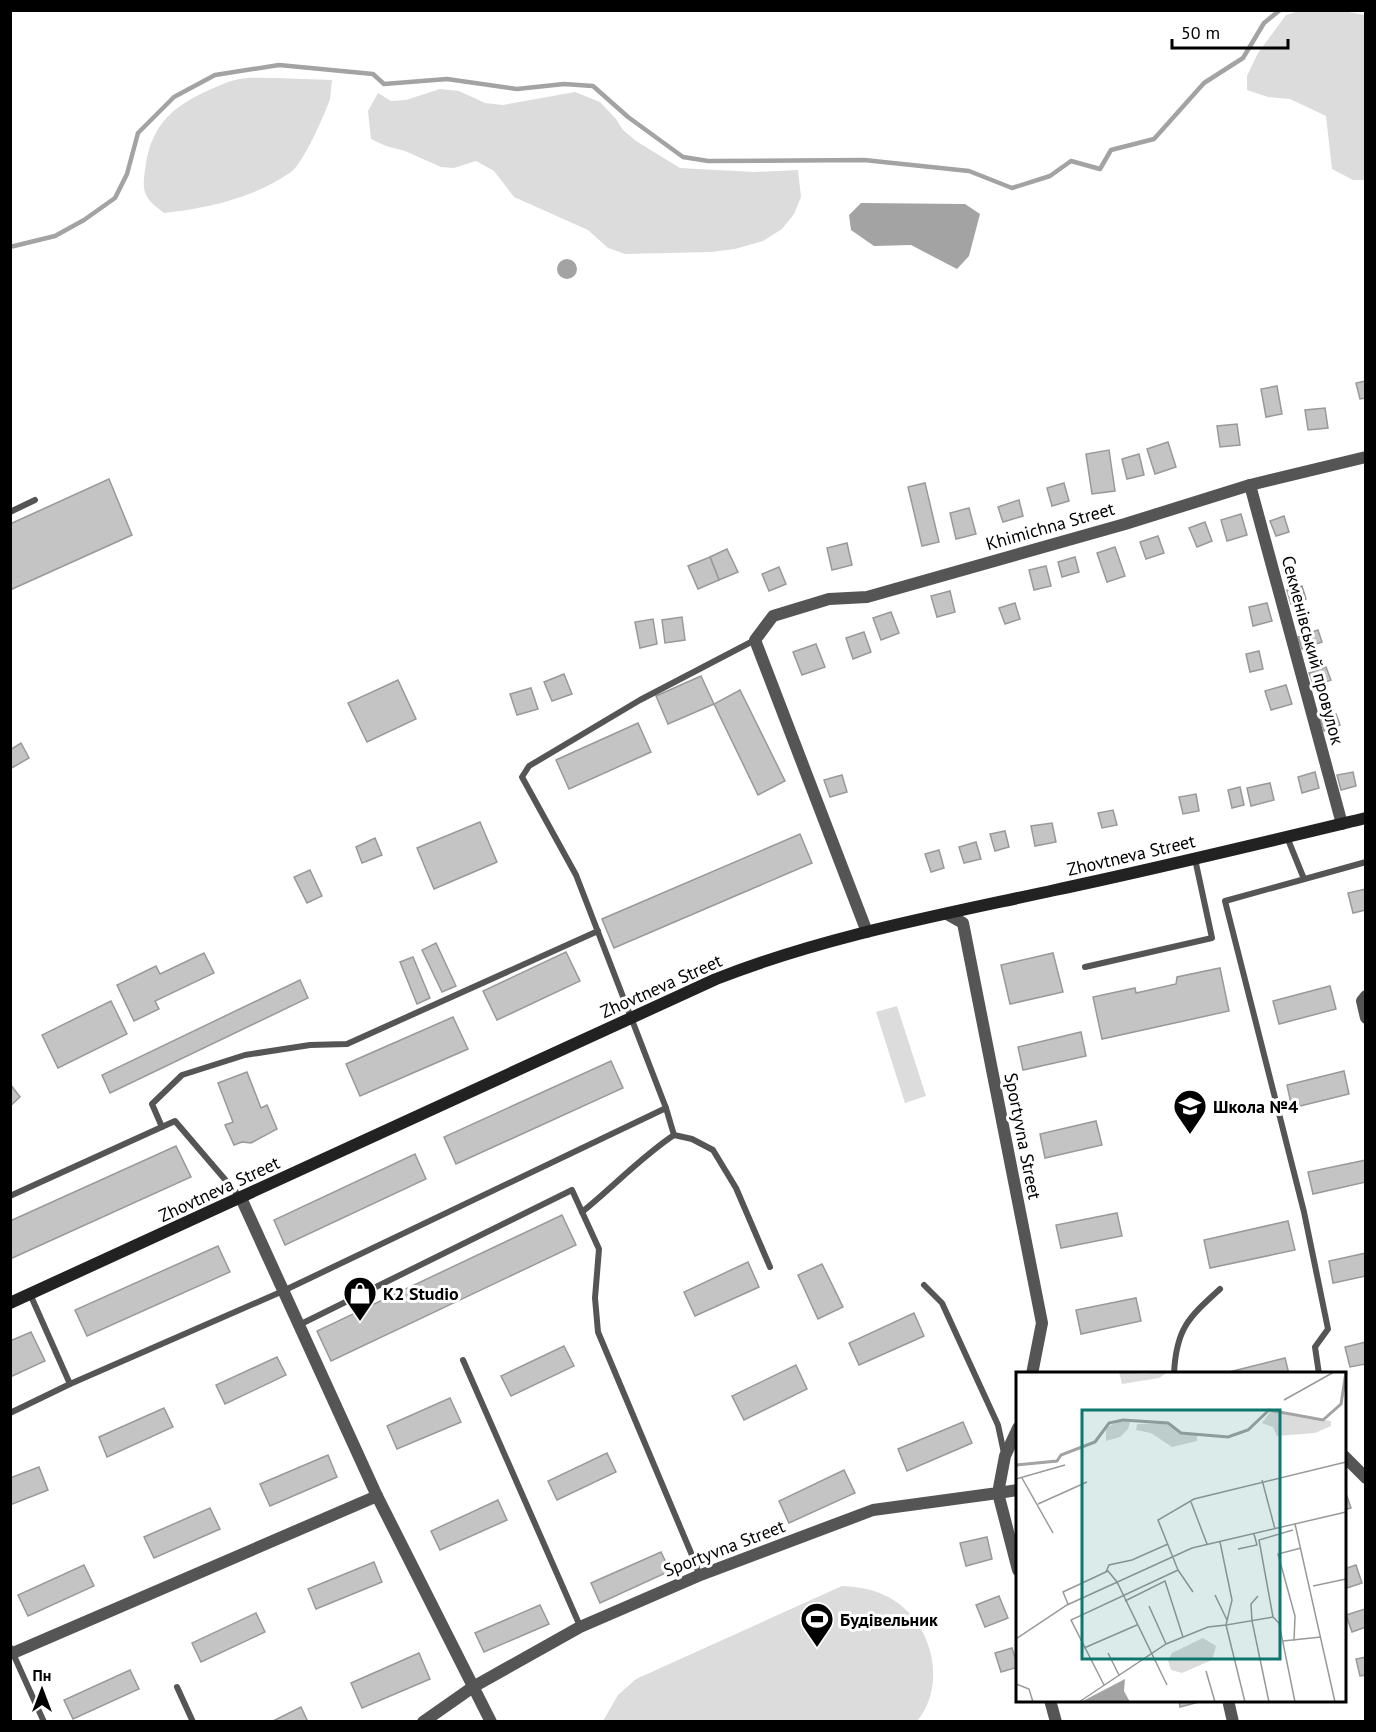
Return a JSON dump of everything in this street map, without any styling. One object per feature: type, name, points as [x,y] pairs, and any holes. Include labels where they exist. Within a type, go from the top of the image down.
[{"type":"main road","name":"Zhovtneva Street","points":[[10,1303],[716,979],[764,960],[867,932],[1194,859],[1365,818]]},
{"type":"street","name":"Khimichna Street","points":[[755,640],[773,616],[829,598],[867,597],[1125,524],[1250,485],[1365,457]]},
{"type":"street","name":"Секменівський провулок","points":[[1250,485],[1342,824]]},
{"type":"street","points":[[755,640],[867,932]]},
{"type":"street","name":"Sportyvna Street","points":[[947,914],[963,923],[1042,1323],[1032,1372]]},
{"type":"street","points":[[1365,996],[1362,1001],[1365,1018]]},
{"type":"street","points":[[241,1198],[377,1496],[491,1722]]},
{"type":"street","points":[[1016,1430],[1005,1456],[998,1493],[1016,1566]]},
{"type":"street","points":[[1346,1458],[1365,1478]]},
{"type":"street","name":"Sportyvna Street","points":[[423,1722],[473,1686],[580,1627],[698,1576],[873,1510],[1016,1490]]},
{"type":"street","points":[[12,1650],[377,1496]]},
{"type":"street","points":[[1050,1702],[1056,1722]]},
{"type":"street","points":[[1228,1702],[1233,1722]]},
{"type":"lane","points":[[10,512],[35,501]]},
{"type":"lane","points":[[674,1135],[666,1108],[576,875],[522,777],[529,766],[640,700],[755,640]]},
{"type":"lane","points":[[1287,837],[1304,879]]},
{"type":"lane","points":[[1085,967],[1212,938],[1194,859]]},
{"type":"lane","points":[[1319,1372],[1315,1347],[1328,1329],[1304,1212],[1225,902],[1365,862]]},
{"type":"lane","points":[[162,1126],[152,1104],[182,1075],[245,1055],[310,1045],[347,1044],[598,931]]},
{"type":"lane","points":[[10,1413],[70,1384],[283,1291],[666,1108]]},
{"type":"lane","points":[[10,1196],[175,1121],[241,1198]]},
{"type":"lane","points":[[582,1212],[611,1189],[653,1149],[674,1135],[692,1139],[713,1150],[736,1188],[770,1267]]},
{"type":"lane","points":[[298,1325],[572,1190],[599,1249],[595,1298],[597,1332],[676,1514],[697,1567],[698,1576]]},
{"type":"lane","points":[[924,1285],[942,1304],[998,1425],[1005,1456]]},
{"type":"lane","points":[[1174,1372],[1175,1350],[1181,1332],[1191,1315],[1220,1289]]},
{"type":"lane","points":[[30,1294],[70,1384]]},
{"type":"lane","points":[[462,1360],[580,1627]]},
{"type":"lane","points":[[12,1650],[44,1722]]},
{"type":"lane","points":[[177,1687],[193,1722]]},
{"type":"shaded area","points":[[1300,11],[1343,11],[1365,15],[1365,180],[1353,180],[1332,169],[1326,116],[1290,99],[1268,97],[1247,90],[1247,76],[1258,53],[1286,15]]},
{"type":"shaded area","points":[[244,78],[332,80],[330,99],[307,149],[296,167],[277,181],[262,189],[214,205],[164,213],[147,197],[144,180],[149,149],[167,118],[185,103],[227,82]]},
{"type":"shaded area","points":[[440,89],[459,91],[485,103],[503,105],[575,92],[600,102],[623,130],[636,141],[680,168],[754,172],[798,170],[801,197],[794,214],[782,229],[763,241],[735,249],[711,252],[625,254],[608,248],[588,230],[514,197],[494,171],[476,161],[454,168],[441,167],[371,139],[368,111],[378,93],[391,101],[406,100]]},
{"type":"shaded area","points":[[861,203],[965,204],[980,214],[969,256],[957,269],[911,245],[874,246],[851,230],[849,215]]},
{"type":"shaded area","points":[[567,259],[574,262],[577,269],[574,276],[567,279],[560,276],[557,269],[560,262]]},
{"type":"shaded area","points":[[897,1006],[926,1096],[905,1103],[876,1012]]},
{"type":"shaded area","name":"Будівельник","points":[[842,1586],[870,1590],[889,1597],[908,1612],[919,1625],[927,1640],[933,1674],[932,1691],[917,1721],[603,1721],[618,1695],[636,1679]]},
{"type":"building","points":[[1366,381],[1366,398],[1360,399],[1356,383]]},
{"type":"building","points":[[1277,386],[1282,414],[1266,417],[1261,389]]},
{"type":"building","points":[[1325,408],[1328,428],[1308,430],[1305,410]]},
{"type":"building","points":[[1237,424],[1240,445],[1220,447],[1217,426]]},
{"type":"building","points":[[1168,442],[1176,467],[1155,474],[1147,449]]},
{"type":"building","points":[[1109,450],[1115,491],[1092,494],[1086,454]]},
{"type":"building","points":[[1139,454],[1144,475],[1127,479],[1122,459]]},
{"type":"building","points":[[109,479],[132,535],[10,590],[10,524]]},
{"type":"building","points":[[925,483],[939,542],[922,546],[908,487]]},
{"type":"building","points":[[1064,483],[1069,501],[1052,506],[1047,488]]},
{"type":"building","points":[[1019,500],[1023,516],[1003,522],[998,507]]},
{"type":"building","points":[[969,508],[976,534],[956,539],[950,513]]},
{"type":"building","points":[[1241,514],[1247,535],[1227,541],[1221,520]]},
{"type":"building","points":[[1284,516],[1289,532],[1276,536],[1270,521]]},
{"type":"building","points":[[1205,522],[1212,541],[1197,547],[1189,528]]},
{"type":"building","points":[[1158,536],[1164,553],[1146,559],[1140,542]]},
{"type":"building","points":[[847,543],[852,565],[832,570],[827,548]]},
{"type":"building","points":[[1115,547],[1125,576],[1107,582],[1097,553]]},
{"type":"building","points":[[727,549],[738,572],[719,580],[710,557]]},
{"type":"building","points":[[710,557],[719,580],[698,589],[688,566]]},
{"type":"building","points":[[1075,557],[1079,572],[1062,577],[1058,562]]},
{"type":"building","points":[[1046,566],[1051,586],[1034,590],[1029,570]]},
{"type":"building","points":[[779,567],[786,584],[769,591],[762,574]]},
{"type":"building","points":[[1302,586],[1306,599],[1291,604],[1287,590]]},
{"type":"building","points":[[950,591],[955,612],[937,617],[931,596]]},
{"type":"building","points":[[1015,603],[1020,619],[1005,624],[999,608]]},
{"type":"building","points":[[1267,603],[1272,621],[1253,626],[1249,607]]},
{"type":"building","points":[[891,612],[899,633],[881,640],[873,618]]},
{"type":"building","points":[[682,617],[685,640],[665,643],[662,620]]},
{"type":"building","points":[[653,619],[657,644],[640,648],[635,622]]},
{"type":"building","points":[[1318,630],[1322,642],[1302,649],[1298,637]]},
{"type":"building","points":[[864,632],[871,652],[853,659],[846,638]]},
{"type":"building","points":[[816,644],[825,667],[802,675],[793,652]]},
{"type":"building","points":[[1259,651],[1263,669],[1250,672],[1246,654]]},
{"type":"building","points":[[1326,667],[1331,680],[1314,686],[1309,673]]},
{"type":"building","points":[[564,674],[572,694],[552,701],[544,682]]},
{"type":"building","points":[[701,676],[714,704],[668,724],[656,696]]},
{"type":"building","points":[[398,680],[416,719],[367,742],[348,703]]},
{"type":"building","points":[[1286,685],[1292,704],[1271,710],[1265,691]]},
{"type":"building","points":[[531,688],[538,709],[517,715],[510,694]]},
{"type":"building","points":[[740,690],[785,781],[758,795],[714,704]]},
{"type":"building","points":[[1336,714],[1340,725],[1324,731],[1320,719]]},
{"type":"building","points":[[638,723],[651,752],[569,789],[556,760]]},
{"type":"building","points":[[21,743],[29,758],[10,769],[10,750]]},
{"type":"building","points":[[1315,772],[1319,788],[1302,793],[1298,777]]},
{"type":"building","points":[[1353,772],[1356,786],[1341,790],[1337,775]]},
{"type":"building","points":[[842,775],[847,792],[830,797],[824,780]]},
{"type":"building","points":[[1270,783],[1274,800],[1251,806],[1247,788]]},
{"type":"building","points":[[1240,787],[1244,805],[1232,808],[1228,790]]},
{"type":"building","points":[[1196,794],[1199,811],[1183,814],[1179,797]]},
{"type":"building","points":[[1113,810],[1117,825],[1102,828],[1098,813]]},
{"type":"building","points":[[480,822],[497,862],[434,889],[417,848]]},
{"type":"building","points":[[1052,823],[1056,842],[1035,846],[1031,826]]},
{"type":"building","points":[[1005,831],[1009,847],[995,851],[990,834]]},
{"type":"building","points":[[800,834],[812,863],[614,948],[602,919]]},
{"type":"building","points":[[375,838],[382,855],[362,863],[356,847]]},
{"type":"building","points":[[976,842],[981,859],[964,863],[959,847]]},
{"type":"building","points":[[939,850],[944,868],[931,872],[925,854]]},
{"type":"building","points":[[310,870],[322,896],[307,903],[294,877]]},
{"type":"building","points":[[1366,889],[1366,910],[1353,913],[1348,893]]},
{"type":"building","points":[[436,943],[456,986],[442,992],[422,950]]},
{"type":"building","points":[[566,952],[580,981],[497,1020],[483,991]]},
{"type":"building","points":[[204,953],[214,973],[155,1001],[159,1009],[134,1021],[117,985],[156,966],[160,974]]},
{"type":"building","points":[[1053,953],[1063,992],[1010,1004],[1001,965]]},
{"type":"building","points":[[413,957],[430,998],[417,1004],[400,962]]},
{"type":"building","points":[[1220,968],[1229,1011],[1102,1039],[1093,997],[1135,988],[1136,993],[1176,984],[1177,977]]},
{"type":"building","points":[[300,980],[308,998],[110,1093],[102,1075]]},
{"type":"building","points":[[1330,986],[1336,1009],[1279,1024],[1273,1001]]},
{"type":"building","points":[[111,1001],[127,1034],[58,1068],[42,1035]]},
{"type":"building","points":[[453,1017],[468,1049],[360,1096],[346,1064]]},
{"type":"building","points":[[1081,1032],[1086,1056],[1023,1070],[1018,1047]]},
{"type":"building","points":[[611,1061],[623,1088],[456,1164],[444,1137]]},
{"type":"building","points":[[1344,1071],[1349,1094],[1292,1108],[1287,1085]]},
{"type":"building","points":[[247,1072],[261,1108],[267,1105],[277,1129],[251,1143],[242,1142],[234,1145],[225,1125],[233,1122],[218,1083]]},
{"type":"building","points":[[10,1084],[20,1097],[10,1106]]},
{"type":"building","points":[[1096,1121],[1102,1145],[1045,1158],[1040,1134]]},
{"type":"building","points":[[176,1146],[191,1177],[10,1259],[10,1221]]},
{"type":"building","points":[[415,1154],[426,1179],[285,1245],[274,1220]]},
{"type":"building","points":[[1366,1160],[1366,1182],[1313,1194],[1308,1172]]},
{"type":"building","points":[[1117,1213],[1122,1236],[1061,1248],[1056,1225]]},
{"type":"building","points":[[562,1215],[576,1245],[331,1361],[317,1331]]},
{"type":"building","points":[[1288,1221],[1295,1250],[1210,1268],[1204,1240]]},
{"type":"building","points":[[218,1246],[230,1272],[87,1336],[75,1310]]},
{"type":"building","points":[[1366,1253],[1366,1276],[1333,1283],[1329,1261]]},
{"type":"building","points":[[748,1262],[759,1287],[695,1316],[684,1292]]},
{"type":"building","points":[[822,1264],[843,1307],[818,1319],[798,1275]]},
{"type":"building","points":[[1136,1298],[1141,1321],[1081,1334],[1076,1310]]},
{"type":"building","points":[[914,1313],[924,1336],[859,1365],[849,1343]]},
{"type":"building","points":[[31,1332],[45,1361],[10,1377],[10,1341]]},
{"type":"building","points":[[1366,1342],[1366,1364],[1350,1367],[1345,1347]]},
{"type":"building","points":[[564,1346],[574,1366],[511,1396],[501,1376]]},
{"type":"building","points":[[277,1357],[286,1375],[225,1404],[216,1385]]},
{"type":"building","points":[[1285,1358],[1288,1372],[1229,1372]]},
{"type":"building","points":[[796,1365],[807,1389],[744,1420],[732,1396]]},
{"type":"building","points":[[450,1398],[461,1422],[397,1449],[387,1426]]},
{"type":"building","points":[[164,1408],[173,1427],[107,1457],[99,1437]]},
{"type":"building","points":[[963,1422],[972,1443],[907,1471],[898,1449]]},
{"type":"building","points":[[607,1453],[616,1472],[557,1500],[548,1481]]},
{"type":"building","points":[[328,1455],[337,1477],[270,1506],[260,1484]]},
{"type":"building","points":[[39,1467],[48,1490],[10,1505],[10,1478]]},
{"type":"building","points":[[844,1470],[855,1493],[789,1523],[779,1501]]},
{"type":"building","points":[[1346,1496],[1347,1496],[1351,1508],[1346,1509]]},
{"type":"building","points":[[498,1500],[507,1520],[440,1550],[431,1531]]},
{"type":"building","points":[[210,1508],[220,1529],[154,1558],[144,1537]]},
{"type":"building","points":[[987,1537],[992,1559],[966,1566],[960,1543]]},
{"type":"building","points":[[661,1552],[670,1571],[600,1603],[591,1583]]},
{"type":"building","points":[[374,1562],[382,1582],[316,1609],[308,1589]]},
{"type":"building","points":[[84,1565],[94,1586],[28,1616],[18,1595]]},
{"type":"building","points":[[1356,1565],[1362,1583],[1346,1588],[1346,1568]]},
{"type":"building","points":[[999,1596],[1008,1618],[985,1627],[976,1605]]},
{"type":"building","points":[[540,1605],[549,1624],[484,1652],[475,1633]]},
{"type":"building","points":[[1365,1609],[1366,1627],[1352,1632],[1346,1615]]},
{"type":"building","points":[[256,1613],[265,1632],[201,1662],[192,1643]]},
{"type":"building","points":[[1012,1648],[1016,1668],[1001,1672],[995,1653]]},
{"type":"building","points":[[419,1653],[430,1679],[362,1708],[351,1683]]},
{"type":"building","points":[[1366,1657],[1366,1675],[1360,1676],[1356,1659]]},
{"type":"building","points":[[130,1670],[139,1689],[73,1719],[64,1700]]},
{"type":"building","points":[[1179,1702],[1199,1702],[1180,1707]]},
{"type":"building","points":[[301,1707],[308,1722],[271,1722]]},
{"type":"waterway","points":[[10,247],[55,236],[84,220],[115,198],[127,174],[138,133],[174,97],[215,75],[279,65],[373,74],[384,84],[447,79],[517,89],[564,84],[593,86],[628,117],[683,157],[708,161],[864,160],[969,171],[1012,188],[1050,176],[1071,161],[1100,169],[1111,150],[1154,139],[1204,83],[1243,58],[1264,23],[1280,10]]},
{"type":"place","name":"Школа №4","points":[[1190,1135]]},
{"type":"place","name":"K2 Studio","points":[[360,1322]]},
{"type":"place","name":"Будівельник","points":[[817,1648]]}]
